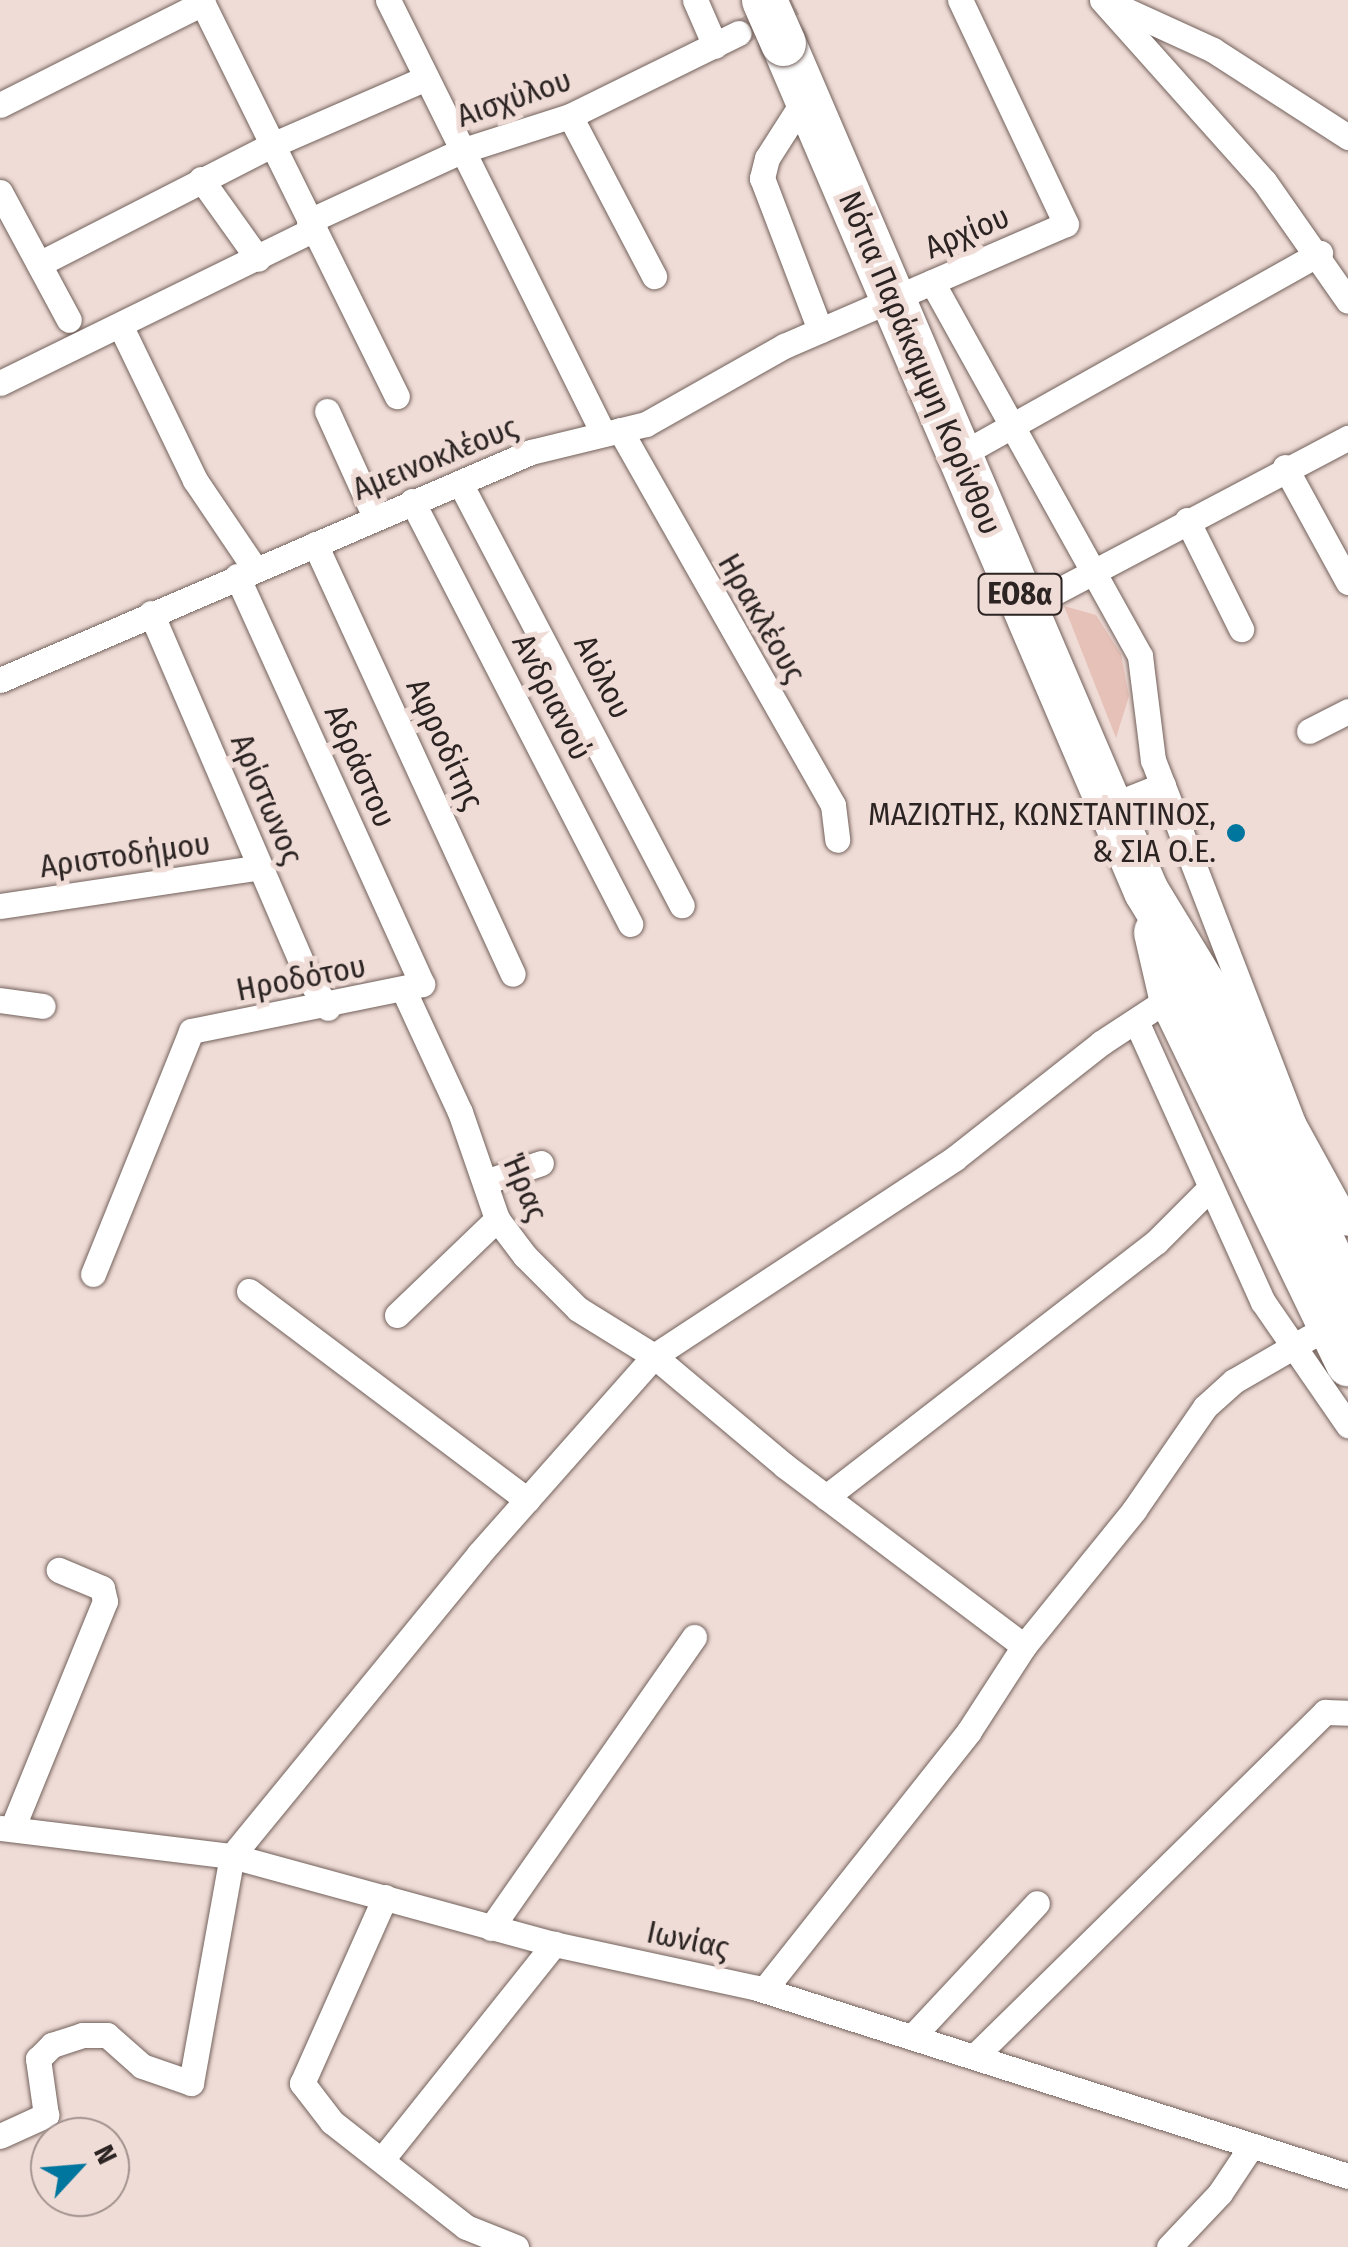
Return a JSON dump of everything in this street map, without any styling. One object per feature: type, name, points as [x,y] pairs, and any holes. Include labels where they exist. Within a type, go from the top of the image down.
[{"type":"highway","name":"Νότια Παράκαμψη Κορίνθου","points":[[751,16],[783,43],[806,97],[912,290],[960,455],[1146,891],[1281,1127],[1348,1297]]},
{"type":"highway","name":"Νότια Παράκαμψη Κορίνθου","points":[[1146,891],[1154,1009],[1348,1363]]},
{"type":"street","name":"Ηρακλέους","points":[[388,0],[461,151],[612,432],[833,805],[837,840]]},
{"type":"street","points":[[695,0],[716,46]]},
{"type":"street","name":"Αρχίου","points":[[912,290],[1066,224],[960,0]]},
{"type":"street","points":[[1103,0],[1147,7],[1348,138]]},
{"type":"street","points":[[1103,0],[1264,181],[1346,291]]},
{"type":"street","points":[[0,105],[202,2],[397,396]]},
{"type":"street","name":"Αισχύλου","points":[[0,383],[258,259],[312,225],[461,151],[570,116],[716,46],[751,16]]},
{"type":"street","points":[[39,264],[272,145],[426,78]]},
{"type":"street","points":[[806,97],[767,158],[762,178],[820,330]]},
{"type":"street","points":[[570,116],[654,276]]},
{"type":"street","points":[[201,180],[258,259]]},
{"type":"street","points":[[0,192],[69,320]]},
{"type":"street","points":[[960,455],[1320,253]]},
{"type":"street","points":[[912,290],[1015,424],[1140,656],[1146,726],[1163,784],[1281,1127],[1348,1223]]},
{"type":"street","name":"Αμεινοκλέους","points":[[0,680],[531,452],[612,432],[671,412],[738,369],[912,290]]},
{"type":"street","name":"Αδράστου","points":[[122,327],[195,480],[246,572],[413,988]]},
{"type":"street","points":[[327,410],[374,517]]},
{"type":"street","points":[[1025,608],[1285,467],[1348,438]]},
{"type":"street","points":[[1285,467],[1348,582]]},
{"type":"street","name":"Αιόλου","points":[[460,482],[682,904]]},
{"type":"street","name":"Ανδριανού","points":[[412,502],[630,924]]},
{"type":"street","points":[[1187,520],[1241,629]]},
{"type":"street","name":"Αφροδίτης","points":[[315,544],[512,974]]},
{"type":"street","name":"Αρίστωνος","points":[[151,612],[260,867],[328,1008]]},
{"type":"street","points":[[1309,731],[1348,710]]},
{"type":"street","points":[[1110,806],[1163,784]]},
{"type":"street","name":"Αριστοδήμου","points":[[0,906],[260,867]]},
{"type":"street","name":"Ηροδότου","points":[[94,1274],[191,1031],[328,1008],[413,988]]},
{"type":"street","name":"Ήρας","points":[[413,988],[497,1220],[578,1309],[654,1356],[826,1497],[1024,1646]]},
{"type":"street","points":[[0,1000],[43,1006]]},
{"type":"street","points":[[0,2136],[46,2116],[38,2059],[52,2045],[82,2035],[107,2035],[142,2066],[191,2082],[232,1856],[528,1500],[654,1356],[956,1158],[1154,1009],[1210,1188],[1348,1425]]},
{"type":"street","points":[[485,1182],[541,1163]]},
{"type":"street","points":[[826,1497],[1156,1242],[1210,1188]]},
{"type":"street","points":[[397,1315],[497,1220]]},
{"type":"street","points":[[248,1291],[528,1500]]},
{"type":"street","points":[[764,1990],[969,1732],[1024,1646],[1134,1510],[1205,1407],[1301,1341]]},
{"type":"street","points":[[6,1829],[105,1601],[102,1588],[59,1570]]},
{"type":"street","points":[[491,1928],[694,1637]]},
{"type":"street","points":[[975,2056],[1324,1712],[1348,1713]]},
{"type":"street","name":"Ιωνίας","points":[[6,1829],[232,1856],[554,1944],[764,1990],[1250,2148],[1348,2176]]},
{"type":"street","points":[[385,1897],[302,2083],[332,2122],[384,2157],[466,2228],[516,2247]]},
{"type":"street","points":[[912,2037],[1037,1903]]},
{"type":"street","points":[[384,2157],[554,1944]]},
{"type":"street","points":[[1169,2247],[1220,2193],[1250,2148]]},
{"type":"shaded area","points":[[1064,606],[1096,615],[1121,654],[1129,696],[1116,738]]},
{"type":"tunnel","points":[[739,33],[798,0]]},
{"type":"place","name":"ΜΑΖΙΩΤΗΣ, ΚΩΝΣΤΑΝΤΙΝΟΣ, & ΣΙΑ Ο.Ε.","points":[[1236,833]]}]
